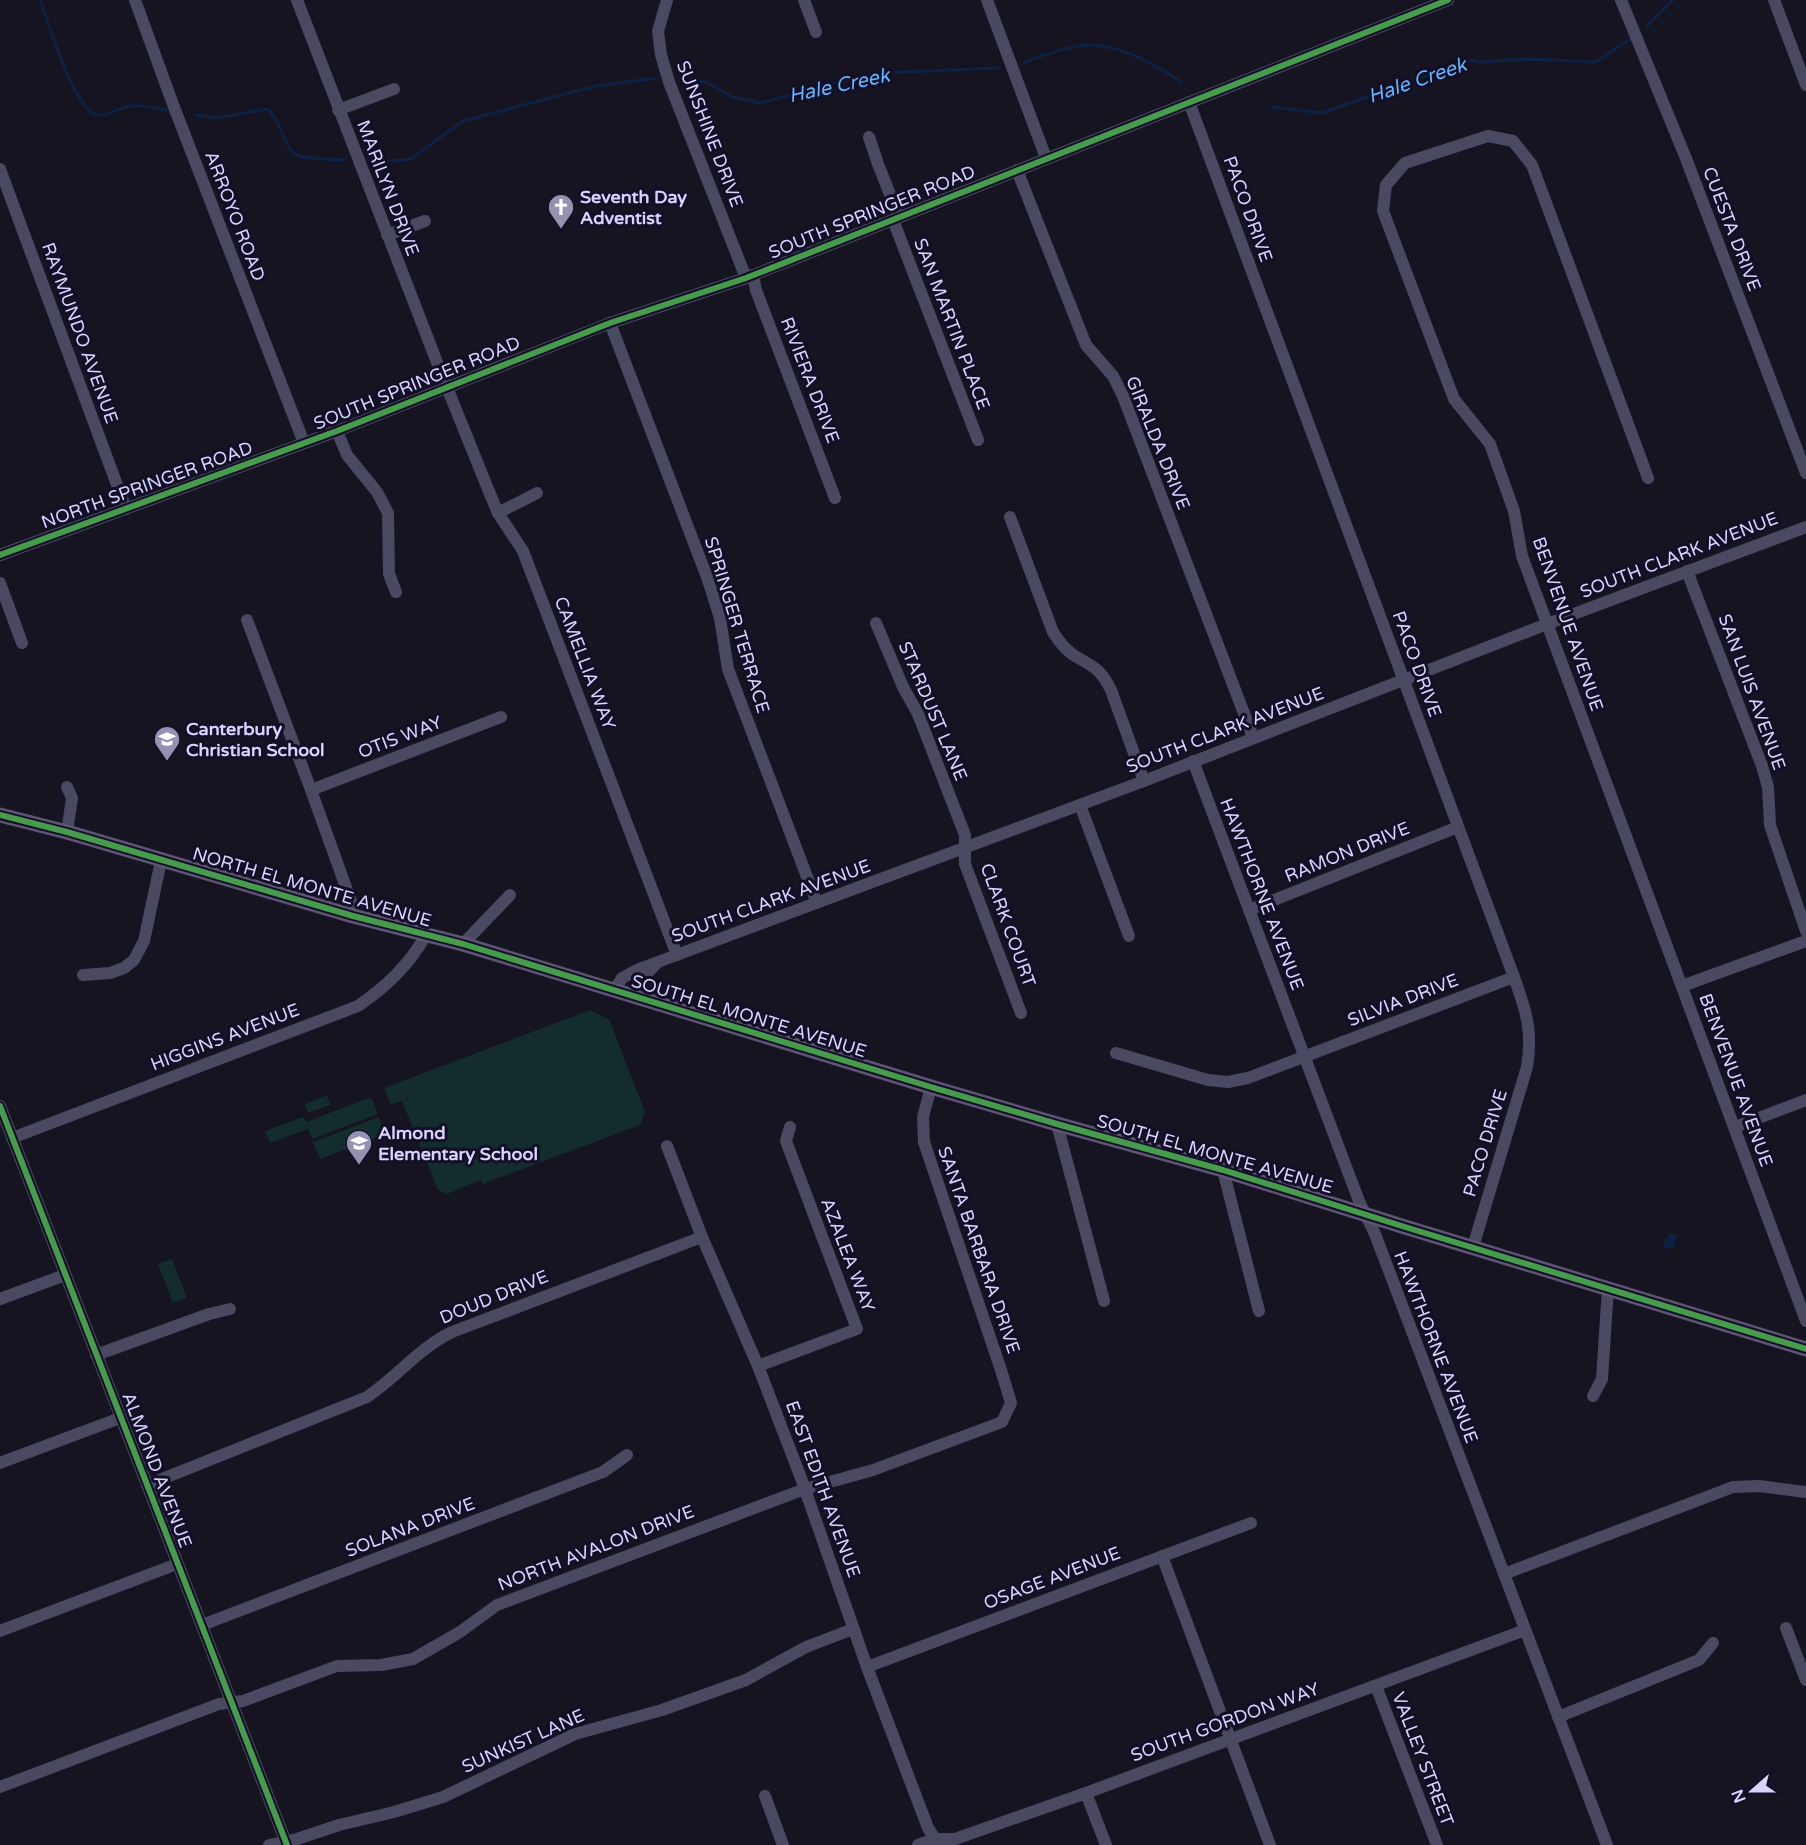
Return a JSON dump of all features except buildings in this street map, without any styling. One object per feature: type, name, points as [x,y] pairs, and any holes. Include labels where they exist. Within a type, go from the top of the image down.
[{"type":"main road","name":"NORTH EL MONTE AVENUE","points":[[0,815],[67,832],[353,916],[463,944],[614,991]]},
{"type":"main road","name":"SOUTH EL MONTE AVENUE","points":[[614,991],[931,1087],[1223,1170],[1806,1349]]},
{"type":"street","name":"ARROYO ROAD","points":[[135,0],[304,443]]},
{"type":"street","name":"MARILYN DRIVE","points":[[297,0],[447,388]]},
{"type":"street","name":"SUNSHINE DRIVE","points":[[667,0],[658,31],[661,55],[669,82],[749,276]]},
{"type":"street","points":[[804,0],[816,32]]},
{"type":"street","points":[[987,0],[1046,158]]},
{"type":"street","name":"SOUTH SPRINGER ROAD","points":[[304,443],[610,323],[749,276],[1448,0]]},
{"type":"street","name":"CUESTA DRIVE","points":[[1621,0],[1685,156],[1806,473]]},
{"type":"street","points":[[1774,0],[1806,85]]},
{"type":"street","points":[[338,110],[394,89]]},
{"type":"street","name":"PACO DRIVE","points":[[1189,102],[1514,977],[1529,1024],[1530,1047],[1527,1067],[1473,1247]]},
{"type":"street","name":"BENVENUE AVENUE","points":[[1648,478],[1532,165],[1513,141],[1488,135],[1405,163],[1386,185],[1383,211],[1454,399],[1490,444],[1514,511],[1522,556],[1806,1321]]},
{"type":"street","name":"SAN MARTIN PLACE","points":[[869,137],[896,219],[978,440]]},
{"type":"street","name":"RAYMUNDO AVENUE","points":[[0,169],[126,509]]},
{"type":"street","name":"GIRALDA DRIVE","points":[[1017,170],[1086,345],[1113,376],[1123,396],[1253,738]]},
{"type":"street","points":[[387,235],[424,220]]},
{"type":"street","name":"RIVIERA DRIVE","points":[[749,276],[835,498]]},
{"type":"street","name":"SPRINGER TERRACE","points":[[610,323],[707,577],[720,618],[728,669],[817,903]]},
{"type":"street","name":"CAMELLIA WAY","points":[[447,388],[498,513],[523,551],[677,956]]},
{"type":"street","points":[[337,431],[347,454],[377,492],[388,513],[389,574],[396,592]]},
{"type":"street","name":"NORTH SPRINGER ROAD","points":[[0,555],[304,443]]},
{"type":"street","points":[[498,513],[537,493]]},
{"type":"street","points":[[1010,517],[1053,632],[1062,646],[1098,670],[1105,678],[1144,781]]},
{"type":"street","name":"SOUTH CLARK AVENUE","points":[[614,991],[622,978],[657,963],[965,849],[1547,624],[1806,527]]},
{"type":"street","name":"SAN LUIS AVENUE","points":[[1687,571],[1762,766],[1768,787],[1770,825],[1806,931]]},
{"type":"street","points":[[0,583],[22,643]]},
{"type":"street","points":[[247,620],[352,904],[353,916]]},
{"type":"street","name":"STARDUST LANE","points":[[876,623],[896,672],[918,714],[965,835],[965,849]]},
{"type":"street","name":"OTIS WAY","points":[[311,790],[501,717]]},
{"type":"street","name":"HAWTHORNE AVENUE","points":[[1193,761],[1304,1057],[1607,1845]]},
{"type":"street","points":[[67,787],[72,798],[67,832]]},
{"type":"street","points":[[1080,805],[1129,936]]},
{"type":"street","name":"RAMON DRIVE","points":[[1249,910],[1458,827]]},
{"type":"street","name":"CLARK COURT","points":[[965,849],[965,864],[1021,1013]]},
{"type":"street","points":[[83,975],[110,974],[124,968],[134,960],[144,941],[160,861]]},
{"type":"street","points":[[463,944],[510,896]]},
{"type":"street","name":"HIGGINS AVENUE","points":[[12,1138],[358,1006],[399,972],[414,955],[426,935]]},
{"type":"street","points":[[1682,986],[1806,941]]},
{"type":"street","name":"SOUTH CLARK AVENUE","points":[[631,996],[638,982],[657,963]]},
{"type":"street","name":"SILVIA DRIVE","points":[[1116,1053],[1208,1080],[1228,1082],[1248,1078],[1514,977]]},
{"type":"street","name":"SANTA BARBARA DRIVE","points":[[931,1087],[923,1117],[924,1142],[1011,1403],[1002,1422]]},
{"type":"street","points":[[1735,1127],[1806,1101]]},
{"type":"street","name":"ALMOND AVENUE","points":[[0,1106],[286,1843]]},
{"type":"street","points":[[1057,1124],[1104,1301]]},
{"type":"street","name":"AZALEA WAY","points":[[758,1366],[857,1329],[786,1141],[790,1127]]},
{"type":"street","name":"EAST EDITH AVENUE","points":[[667,1146],[806,1489],[867,1667],[928,1828],[938,1842]]},
{"type":"street","points":[[1223,1170],[1259,1311]]},
{"type":"street","name":"DOUD DRIVE","points":[[147,1485],[367,1397],[379,1390],[432,1342],[452,1332],[702,1237]]},
{"type":"street","points":[[0,1299],[65,1275]]},
{"type":"street","points":[[1593,1396],[1602,1379],[1608,1288]]},
{"type":"street","points":[[96,1356],[209,1314],[230,1309]]},
{"type":"street","points":[[0,1463],[120,1418]]},
{"type":"street","name":"NORTH AVALON DRIVE","points":[[0,1787],[219,1704],[243,1701],[337,1666],[381,1665],[413,1659],[460,1632],[497,1605],[806,1489],[873,1470],[1002,1422]]},
{"type":"street","name":"SOLANA DRIVE","points":[[202,1625],[603,1472],[627,1455]]},
{"type":"street","points":[[1504,1575],[1733,1487],[1759,1486],[1806,1492]]},
{"type":"street","name":"OSAGE AVENUE","points":[[867,1667],[1251,1523]]},
{"type":"street","points":[[1162,1556],[1270,1845]]},
{"type":"street","points":[[0,1631],[177,1564]]},
{"type":"street","points":[[1786,1628],[1806,1680]]},
{"type":"street","name":"SUNKIST LANE","points":[[269,1845],[286,1843],[443,1797],[575,1734],[662,1710],[746,1680],[806,1647],[854,1629]]},
{"type":"street","name":"SOUTH GORDON WAY","points":[[918,1845],[955,1839],[1086,1793],[1524,1630]]},
{"type":"street","points":[[1558,1717],[1699,1660],[1713,1643]]},
{"type":"street","name":"VALLEY STREET","points":[[1376,1686],[1437,1845]]},
{"type":"street","points":[[1086,1793],[1106,1845]]},
{"type":"street","points":[[765,1796],[783,1845]]},
{"type":"green space","points":[[590,1010],[609,1019],[645,1112],[640,1125],[483,1184],[481,1180],[447,1194],[438,1190],[402,1101],[391,1105],[384,1088]]},
{"type":"green space","points":[[327,1095],[330,1105],[308,1113],[305,1104]]},
{"type":"green space","points":[[371,1097],[378,1114],[312,1139],[308,1129],[270,1143],[265,1131],[303,1117],[306,1122]]},
{"type":"green space","points":[[379,1117],[386,1134],[320,1159],[313,1142]]},
{"type":"green space","points":[[172,1259],[187,1298],[173,1303],[158,1264]]},
{"type":"water","points":[[1670,1233],[1678,1236],[1674,1243],[1675,1247],[1664,1249],[1664,1243]]},
{"type":"waterway","name":"Hale Creek","points":[[40,0],[71,83],[89,110],[97,115],[133,106],[166,110]]},
{"type":"waterway","name":"Hale Creek","points":[[1646,27],[1673,0]]},
{"type":"waterway","name":"Hale Creek","points":[[1272,107],[1322,113],[1470,60],[1480,62],[1527,59],[1596,62],[1630,39]]},
{"type":"waterway","name":"Hale Creek","points":[[1025,62],[1072,47],[1100,46],[1138,57],[1182,82]]},
{"type":"waterway","name":"Hale Creek","points":[[685,77],[708,83],[733,97],[759,103],[879,73],[998,68]]},
{"type":"waterway","name":"Hale Creek","points":[[371,161],[412,158],[463,121],[596,86],[656,78]]},
{"type":"waterway","name":"Hale Creek","points":[[195,115],[216,118],[268,109],[293,152],[311,158],[345,160]]},
{"type":"cycle path","points":[[0,555],[337,431],[610,323],[746,278],[1448,0]]},
{"type":"cycle path","points":[[0,815],[67,832],[353,916],[463,944],[931,1087],[1223,1170],[1806,1349]]},
{"type":"cycle path","points":[[0,1106],[287,1845]]},
{"type":"place","name":"Seventh Day Adventist","points":[[561,230]]},
{"type":"place","name":"Canterbury Christian School","points":[[167,762]]},
{"type":"place","name":"Almond Elementary School","points":[[359,1166]]}]
